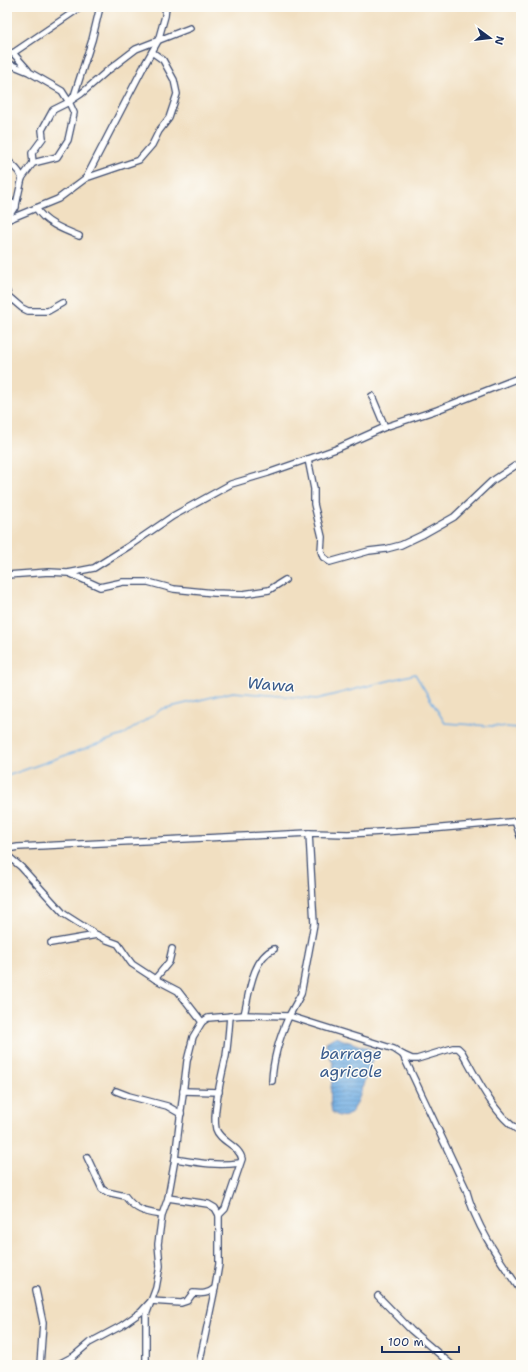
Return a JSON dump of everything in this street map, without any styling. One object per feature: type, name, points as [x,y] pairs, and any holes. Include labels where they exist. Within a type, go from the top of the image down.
[{"type":"street","points":[[7,55],[13,53],[81,7]]},
{"type":"street","points":[[69,102],[74,96],[92,40],[100,7]]},
{"type":"street","points":[[86,178],[158,41],[166,7]]},
{"type":"street","points":[[33,163],[32,153],[43,138],[42,130],[53,110],[69,102],[136,49],[190,28]]},
{"type":"street","points":[[7,219],[58,199],[86,178],[139,160],[152,146],[159,131],[168,118],[177,94],[174,80],[163,60],[152,52]]},
{"type":"street","points":[[13,53],[29,72]]},
{"type":"street","points":[[7,63],[29,72],[62,91],[74,113],[68,140],[58,157],[33,163],[22,178],[16,205],[16,216]]},
{"type":"street","points":[[7,159],[10,164],[19,170],[22,178]]},
{"type":"street","points":[[7,200],[16,205]]},
{"type":"street","points":[[7,219],[16,205]]},
{"type":"street","points":[[36,208],[58,227],[79,236]]},
{"type":"street","points":[[7,292],[8,296],[28,311],[48,311],[62,303]]},
{"type":"street","points":[[7,575],[49,572],[68,573],[94,568],[173,516],[231,484],[268,474],[336,448],[385,426],[437,410],[521,377]]},
{"type":"street","points":[[372,396],[385,426]]},
{"type":"street","points":[[308,459],[314,489],[314,504],[322,537],[321,551],[324,557],[330,562],[369,551],[401,545],[422,535],[454,517],[492,481],[521,462]]},
{"type":"street","points":[[68,573],[100,587],[123,582],[148,582],[174,588],[214,593],[243,594],[269,590],[285,580]]},
{"type":"street","points":[[7,848],[309,833],[348,834],[431,829],[518,821],[521,839]]},
{"type":"street","points":[[272,1081],[280,1035],[301,994],[314,924],[309,833]]},
{"type":"street","points":[[7,855],[21,867],[64,914],[97,936],[118,944],[132,964],[155,979],[178,990],[202,1022]]},
{"type":"street","points":[[51,943],[97,936]]},
{"type":"street","points":[[155,979],[169,962],[172,949]]},
{"type":"street","points":[[244,1015],[254,971],[265,955],[274,949]]},
{"type":"street","points":[[146,1365],[144,1314],[156,1288],[160,1266],[158,1244],[162,1215],[168,1198],[175,1158],[187,1061],[193,1037],[202,1022],[208,1018],[244,1015],[289,1016],[394,1049],[412,1059],[458,1048],[462,1052],[488,1097],[504,1118],[521,1132]]},
{"type":"street","points":[[219,1215],[225,1209],[242,1159],[241,1155],[219,1136],[215,1123],[226,1054],[230,1016]]},
{"type":"street","points":[[403,1055],[466,1189],[471,1208],[496,1256],[521,1291]]},
{"type":"street","points":[[116,1091],[167,1106],[181,1114]]},
{"type":"street","points":[[183,1091],[219,1092]]},
{"type":"street","points":[[87,1158],[102,1189],[107,1192],[126,1196],[132,1206],[148,1213],[162,1215]]},
{"type":"street","points":[[175,1158],[208,1164],[223,1165],[240,1163]]},
{"type":"street","points":[[168,1198],[208,1204],[215,1208],[219,1215],[219,1264],[199,1365]]},
{"type":"street","points":[[151,1301],[186,1302],[193,1293],[203,1294],[210,1292],[215,1288]]},
{"type":"street","points":[[36,1290],[43,1323],[40,1365]]},
{"type":"street","points":[[378,1296],[411,1330],[452,1365]]},
{"type":"street","points":[[57,1365],[74,1356],[89,1343],[144,1314]]},
{"type":"water","name":"barrage agricole","points":[[335,1037],[370,1049],[378,1054],[369,1067],[361,1093],[353,1110],[347,1115],[340,1116],[332,1112],[331,1093],[334,1068],[326,1046],[326,1042]]},
{"type":"waterway","name":"Wawa","points":[[7,776],[123,735],[162,709],[233,692],[317,699],[415,674],[445,723],[521,728]]}]
